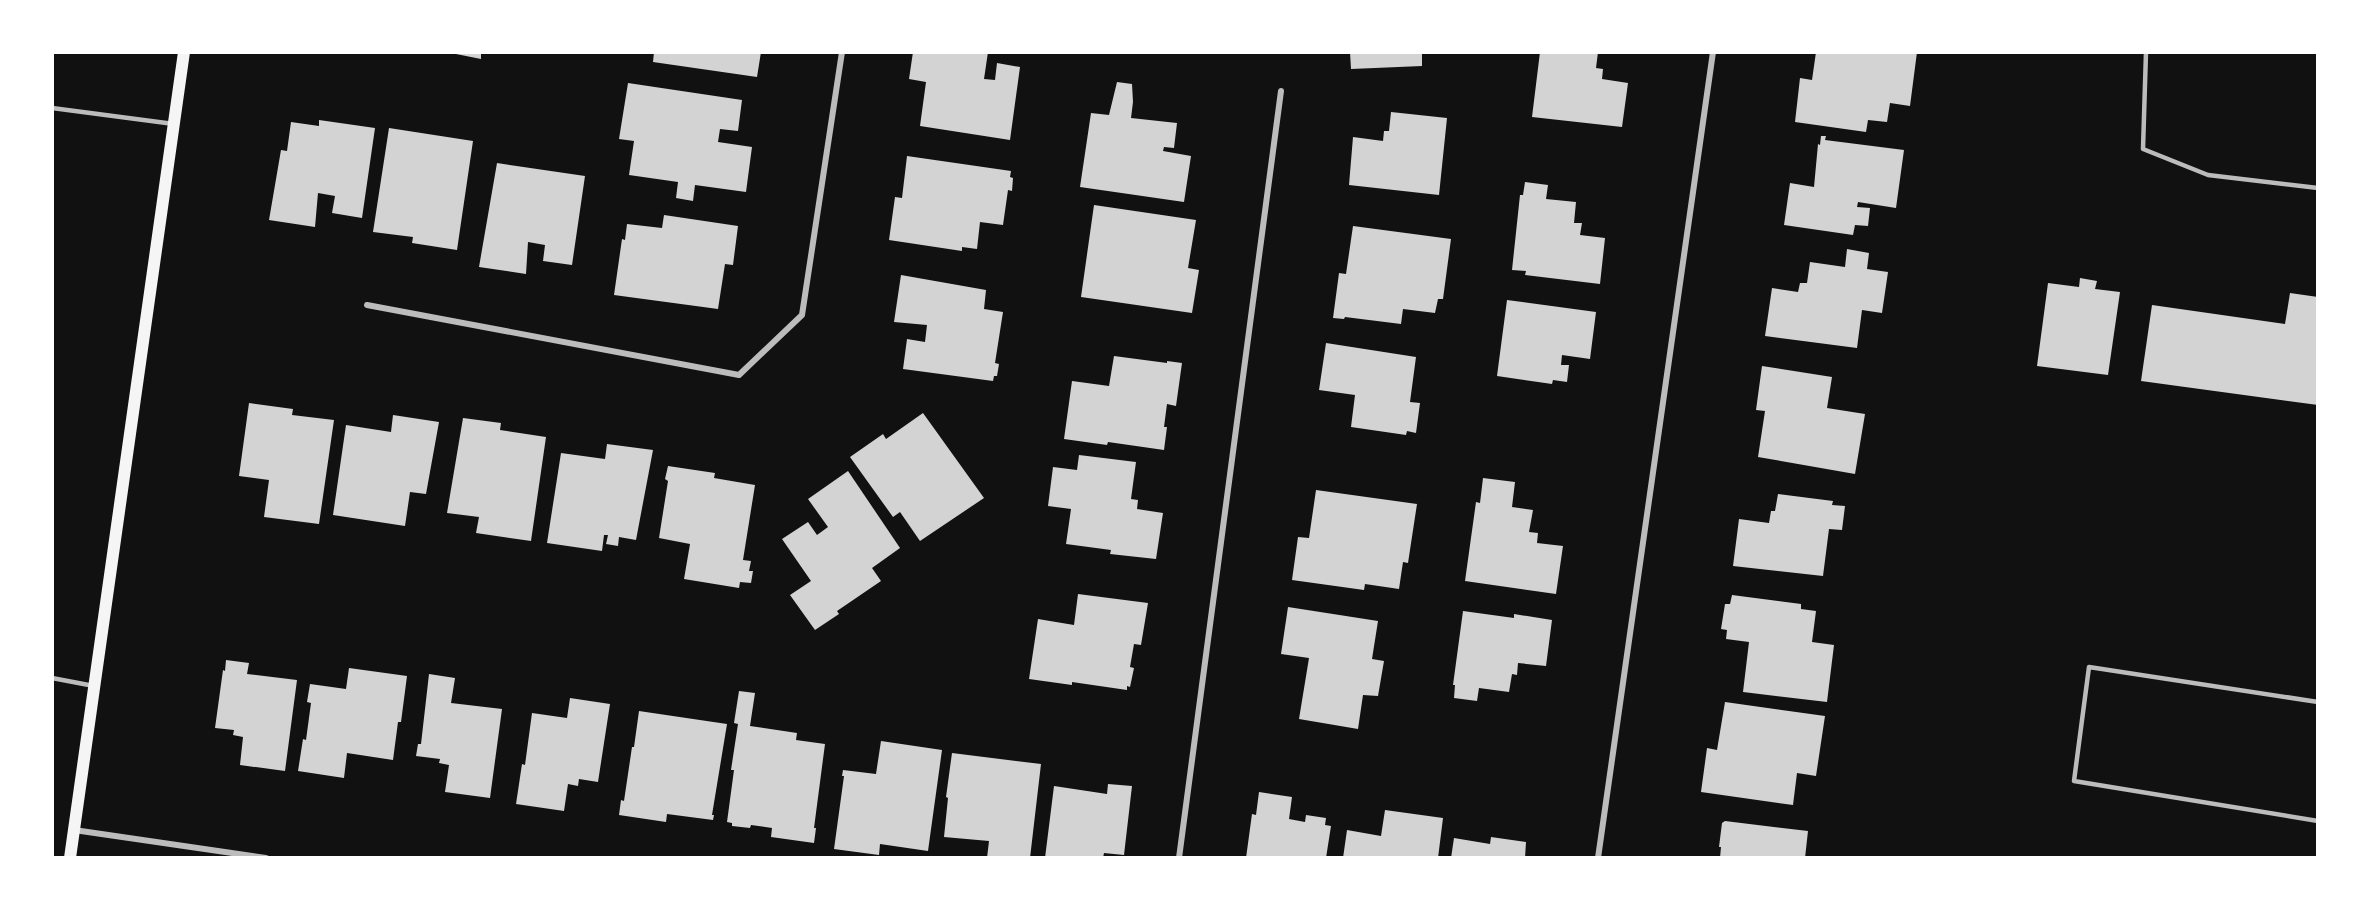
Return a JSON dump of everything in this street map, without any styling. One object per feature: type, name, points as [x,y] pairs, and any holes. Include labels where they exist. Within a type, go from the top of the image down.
[{"type":"main road","points":[[70,858],[184,52]]},
{"type":"street","points":[[367,306],[739,375],[802,315],[842,52]]},
{"type":"street","points":[[1598,858],[1713,52]]},
{"type":"street","points":[[1179,858],[1281,90]]},
{"type":"street","points":[[74,830],[266,858]]},
{"type":"lane","points":[[2146,52],[2142,148],[2208,175],[2318,188]]},
{"type":"lane","points":[[52,108],[174,124]]},
{"type":"lane","points":[[2318,702],[2089,667],[2074,781],[2318,821]]},
{"type":"lane","points":[[52,678],[94,686]]},
{"type":"building","points":[[446,52],[481,52],[481,59]]},
{"type":"building","points":[[654,52],[761,52],[757,77],[653,62]]},
{"type":"building","points":[[913,52],[988,52],[984,79],[995,80],[997,63],[1020,67],[1010,140],[920,126],[926,82],[909,79]]},
{"type":"building","points":[[1350,52],[1422,52],[1422,66],[1351,69]]},
{"type":"building","points":[[1540,52],[1598,52],[1596,68],[1603,69],[1602,79],[1628,83],[1622,127],[1532,117]]},
{"type":"building","points":[[1816,52],[1917,52],[1910,106],[1890,103],[1887,122],[1868,120],[1866,132],[1795,122],[1800,78],[1812,80]]},
{"type":"building","points":[[1117,82],[1132,84],[1131,118],[1177,123],[1174,148],[1164,147],[1163,151],[1191,156],[1184,202],[1080,187],[1091,113],[1109,115]]},
{"type":"building","points":[[628,83],[742,100],[738,131],[720,129],[718,142],[752,147],[746,192],[695,185],[693,201],[676,198],[678,182],[629,175],[634,141],[619,139]]},
{"type":"building","points":[[1391,112],[1447,118],[1439,195],[1349,185],[1353,137],[1383,141],[1384,131],[1389,131]]},
{"type":"building","points":[[319,120],[375,128],[362,218],[332,213],[335,196],[318,193],[315,227],[269,220],[281,150],[287,151],[291,122],[319,126]]},
{"type":"building","points":[[389,128],[473,141],[457,250],[412,243],[413,237],[373,232]]},
{"type":"building","points":[[1821,136],[1826,136],[1825,140],[1904,150],[1896,208],[1858,202],[1857,207],[1870,208],[1868,226],[1855,225],[1853,235],[1784,225],[1790,183],[1814,187],[1818,144],[1820,145]]},
{"type":"building","points":[[907,156],[1011,171],[1012,191],[1008,190],[1003,225],[980,222],[977,249],[962,247],[962,251],[889,240],[895,197],[902,198]]},
{"type":"building","points":[[497,163],[585,176],[572,265],[543,261],[545,245],[528,242],[526,274],[479,267]]},
{"type":"building","points":[[1525,182],[1548,185],[1546,199],[1576,202],[1574,223],[1582,223],[1580,235],[1605,238],[1600,284],[1525,275],[1526,271],[1512,270],[1520,195],[1523,195]]},
{"type":"building","points":[[1094,205],[1196,220],[1188,268],[1199,270],[1192,313],[1081,297]]},
{"type":"building","points":[[664,215],[738,226],[733,265],[725,264],[718,309],[614,295],[622,239],[625,240],[627,224],[662,228]]},
{"type":"building","points":[[1353,226],[1451,239],[1443,299],[1438,299],[1435,313],[1403,309],[1401,324],[1345,317],[1344,319],[1333,318],[1339,273],[1346,274]]},
{"type":"building","points":[[1847,249],[1869,253],[1867,269],[1888,272],[1882,313],[1862,310],[1857,348],[1765,336],[1772,288],[1798,292],[1800,283],[1807,283],[1810,262],[1845,267]]},
{"type":"building","points":[[901,275],[986,290],[984,309],[1003,312],[995,363],[999,364],[997,376],[994,376],[993,381],[903,369],[907,339],[925,342],[927,325],[894,322]]},
{"type":"building","points":[[2080,278],[2097,281],[2095,289],[2120,292],[2108,375],[2037,366],[2048,283],[2079,287]]},
{"type":"building","points":[[2290,293],[2318,297],[2318,405],[2141,381],[2152,305],[2285,324]]},
{"type":"building","points":[[1507,300],[1596,312],[1590,359],[1562,355],[1561,365],[1569,365],[1567,382],[1553,380],[1552,384],[1497,376]]},
{"type":"building","points":[[1326,343],[1416,357],[1410,402],[1420,403],[1416,433],[1407,431],[1406,435],[1351,427],[1355,395],[1319,390]]},
{"type":"building","points":[[1114,356],[1182,363],[1176,406],[1167,404],[1164,450],[1108,442],[1107,445],[1064,439],[1072,381],[1109,386]]},
{"type":"building","points":[[1762,366],[1832,377],[1827,408],[1865,414],[1855,474],[1758,457],[1765,411],[1756,410]]},
{"type":"building","points":[[249,403],[293,409],[292,415],[334,420],[319,524],[264,517],[269,480],[239,476]]},
{"type":"building","points":[[923,413],[984,498],[920,541],[900,512],[893,517],[850,457],[883,434],[886,439]]},
{"type":"building","points":[[393,415],[439,422],[426,494],[410,492],[405,526],[333,515],[346,425],[391,432]]},
{"type":"building","points":[[463,418],[501,423],[500,430],[546,437],[531,541],[476,533],[479,517],[447,513]]},
{"type":"building","points":[[607,444],[653,450],[636,540],[619,537],[618,546],[606,544],[608,535],[604,535],[602,551],[547,543],[561,453],[605,459]]},
{"type":"building","points":[[1079,455],[1136,462],[1131,499],[1138,500],[1137,509],[1163,513],[1156,559],[1110,554],[1111,550],[1066,544],[1071,509],[1048,506],[1053,467],[1077,470]]},
{"type":"building","points":[[668,466],[715,473],[714,478],[755,485],[743,560],[751,561],[749,571],[753,571],[751,583],[740,582],[739,588],[684,579],[690,544],[659,538],[668,481],[665,479]]},
{"type":"building","points":[[848,471],[900,548],[872,568],[881,581],[837,611],[839,614],[815,630],[790,595],[811,581],[782,539],[808,522],[817,535],[828,527],[808,499]]},
{"type":"building","points":[[1483,478],[1515,482],[1512,507],[1533,510],[1529,532],[1538,533],[1537,543],[1563,546],[1556,594],[1465,581],[1476,502],[1480,503]]},
{"type":"building","points":[[1316,490],[1417,504],[1408,563],[1403,562],[1399,589],[1365,584],[1364,590],[1292,580],[1298,537],[1309,538]]},
{"type":"building","points":[[1778,494],[1833,501],[1832,505],[1845,506],[1842,530],[1829,529],[1823,576],[1733,566],[1739,519],[1769,523],[1771,511],[1775,511]]},
{"type":"building","points":[[1078,594],[1148,603],[1141,645],[1134,644],[1130,667],[1134,668],[1130,687],[1127,686],[1127,690],[1072,682],[1072,685],[1029,679],[1038,619],[1074,625]]},
{"type":"building","points":[[1732,595],[1801,604],[1801,609],[1816,611],[1812,642],[1834,645],[1827,702],[1743,692],[1749,642],[1726,639],[1727,630],[1721,629],[1725,604],[1730,604]]},
{"type":"building","points":[[1288,607],[1378,621],[1372,659],[1384,661],[1378,696],[1363,695],[1358,729],[1299,719],[1309,658],[1281,654]]},
{"type":"building","points":[[1463,611],[1514,618],[1514,614],[1552,620],[1546,666],[1518,663],[1517,675],[1512,674],[1509,692],[1479,688],[1477,701],[1454,698],[1455,685],[1453,685]]},
{"type":"building","points":[[226,660],[249,663],[247,674],[297,680],[285,771],[240,765],[243,737],[233,735],[234,730],[215,728]]},
{"type":"building","points":[[349,668],[407,676],[393,760],[347,753],[344,778],[298,771],[303,739],[306,740],[311,703],[307,702],[310,684],[346,689]]},
{"type":"building","points":[[429,674],[455,678],[451,703],[502,709],[490,798],[445,792],[449,765],[439,763],[440,759],[416,756],[418,744],[421,744]]},
{"type":"building","points":[[739,691],[755,693],[750,726],[797,733],[796,740],[825,744],[814,843],[771,837],[772,828],[751,825],[750,828],[732,826],[732,823],[727,822],[734,770],[731,770],[738,724],[734,723]]},
{"type":"building","points":[[570,698],[610,704],[598,782],[579,779],[578,786],[568,784],[564,811],[516,804],[522,764],[525,765],[532,713],[567,718]]},
{"type":"building","points":[[1725,702],[1825,716],[1816,776],[1797,773],[1793,805],[1701,792],[1707,748],[1717,750]]},
{"type":"building","points":[[639,711],[727,724],[713,820],[667,814],[666,822],[619,815],[621,800],[624,801]]},
{"type":"building","points":[[881,741],[942,750],[928,851],[880,844],[879,855],[834,849],[843,770],[876,774]]},
{"type":"building","points":[[952,753],[1041,764],[1030,858],[987,858],[989,841],[944,837],[948,798],[946,797]]},
{"type":"building","points":[[1108,784],[1132,786],[1124,855],[1104,853],[1103,858],[1045,858],[1054,786],[1107,794]]},
{"type":"building","points":[[1259,792],[1292,797],[1289,819],[1305,822],[1306,815],[1326,818],[1325,825],[1331,826],[1326,858],[1246,858],[1252,814],[1256,815]]},
{"type":"building","points":[[1385,810],[1443,818],[1438,858],[1343,858],[1347,830],[1381,836]]},
{"type":"building","points":[[1725,821],[1808,831],[1805,858],[1720,858],[1722,823]]},
{"type":"building","points":[[1491,837],[1526,842],[1525,858],[1451,858],[1454,838],[1490,844]]}]
